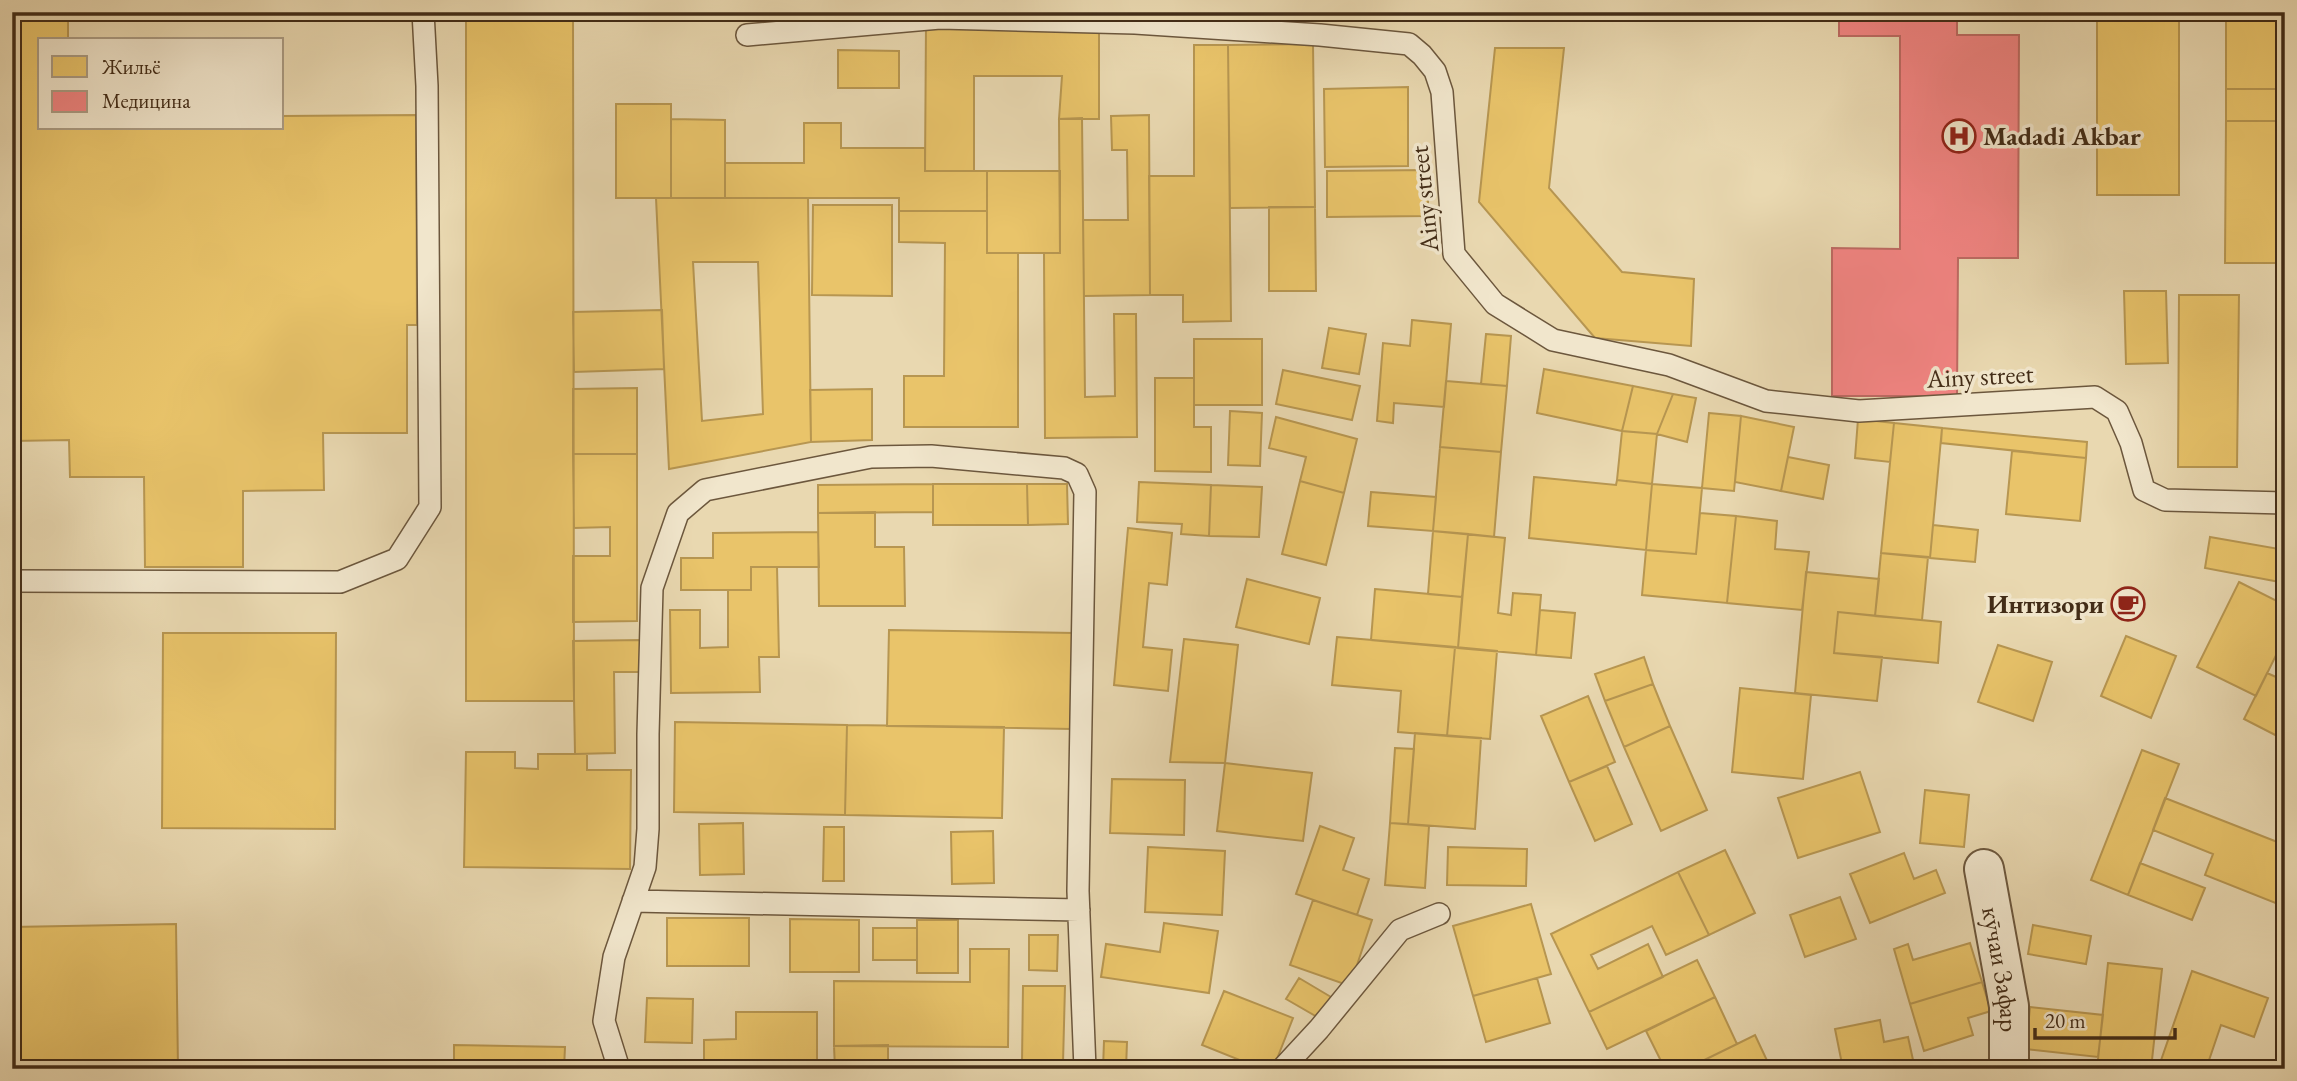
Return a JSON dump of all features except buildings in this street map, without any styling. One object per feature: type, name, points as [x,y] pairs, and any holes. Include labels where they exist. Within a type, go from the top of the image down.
[{"type":"street","name":"кӯчаи Зафар","points":[[1984,869],[2009,1006],[2009,1069]]},
{"type":"lane","points":[[12,581],[340,582],[397,559],[430,507],[428,100],[423,12]]},
{"type":"lane","name":"Ainy street","points":[[747,35],[940,18],[1135,23],[1320,35],[1409,44],[1435,71],[1442,92],[1454,254],[1495,304],[1553,340],[1670,365],[1766,401],[1859,411],[2095,397],[2117,411],[2132,443],[2144,490],[2165,500],[2285,503]]},
{"type":"lane","points":[[619,1069],[604,1021],[614,957],[645,867],[652,588],[678,513],[705,490],[871,457],[931,456],[1064,468],[1077,474],[1085,492],[1079,910],[1085,1069]]},
{"type":"lane","points":[[633,901],[1079,910]]},
{"type":"lane","points":[[1282,1069],[1319,1029],[1400,930],[1439,914]]},
{"type":"place","name":"Madadi Akbar","points":[[1959,136]]},
{"type":"place","name":"Интизори","points":[[2128,604]]}]
